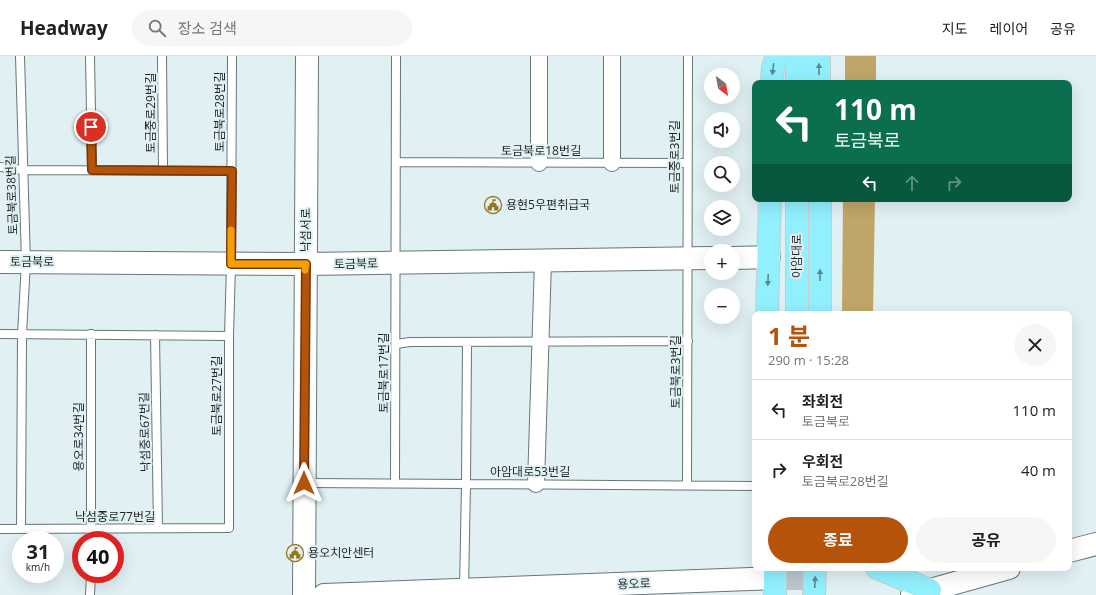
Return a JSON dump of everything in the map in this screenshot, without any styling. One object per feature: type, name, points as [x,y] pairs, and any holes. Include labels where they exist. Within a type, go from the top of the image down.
[{"type":"main road","points":[[772,80],[772,66],[777,56]]},
{"type":"main road","points":[[797,56],[797,80]]},
{"type":"main road","points":[[818,56],[820,80]]},
{"type":"main road","points":[[767,311],[770,202]]},
{"type":"main road","name":"아암대로","points":[[797,202],[797,311]]},
{"type":"main road","points":[[820,202],[820,311]]},
{"type":"main road","points":[[814,595],[815,571]]},
{"type":"main road","points":[[882,571],[921,593]]},
{"type":"street","name":"낙섬서로","points":[[304,595],[307,56]]},
{"type":"street","points":[[539,56],[539,163]]},
{"type":"street","points":[[612,56],[612,163]]},
{"type":"street","points":[[740,258],[769,257]]},
{"type":"street","name":"토금북로","points":[[0,262],[306,264],[704,258]]},
{"type":"street","points":[[536,484],[543,261]]},
{"type":"street","points":[[1072,550],[1096,544]]},
{"type":"street","points":[[921,593],[998,571]]},
{"type":"street","name":"용오로","points":[[324,595],[775,580]]},
{"type":"lane","name":"토금북로38번길","points":[[20,56],[26,262],[22,334],[21,529]]},
{"type":"lane","points":[[90,56],[92,170]]},
{"type":"lane","name":"토금중로29번길","points":[[162,56],[163,170]]},
{"type":"lane","name":"토금북로28번길","points":[[231,264],[232,56]]},
{"type":"lane","points":[[396,56],[397,263]]},
{"type":"lane","name":"토금중로3번길","points":[[688,56],[688,259]]},
{"type":"lane","name":"토금북로18번길","points":[[396,162],[687,163]]},
{"type":"lane","points":[[0,167],[23,170],[232,171]]},
{"type":"lane","name":"토금북로3번길","points":[[687,484],[688,259]]},
{"type":"lane","name":"토금북로17번길","points":[[395,483],[397,263]]},
{"type":"lane","name":"토금북로27번길","points":[[229,528],[229,336],[231,264]]},
{"type":"lane","points":[[0,334],[229,336]]},
{"type":"lane","name":"용오로34번길","points":[[91,334],[91,529]]},
{"type":"lane","name":"낙섬중로67번길","points":[[155,335],[158,528]]},
{"type":"lane","points":[[396,344],[410,342],[688,341]]},
{"type":"lane","points":[[464,590],[467,342]]},
{"type":"lane","name":"아암대로53번길","points":[[304,483],[687,484],[752,486]]},
{"type":"lane","name":"낙섬중로77번길","points":[[0,529],[229,528]]},
{"type":"lane","points":[[90,595],[91,583]]},
{"type":"shaded area","points":[[845,56],[876,56],[876,80],[845,80]]},
{"type":"shaded area","points":[[843,202],[875,202],[873,311],[842,311]]},
{"type":"tunnel","points":[[793,571],[793,595]]},
{"type":"slow traffic","points":[[231,230],[231,264],[306,264],[305,270]]},
{"type":"place","name":"용현5우편취급국","points":[[493,205]]},
{"type":"place","name":"용오치안센터","points":[[295,553]]},
{"type":"route","points":[[91,127],[92,170],[232,171],[231,264],[306,264],[304,483]]}]
